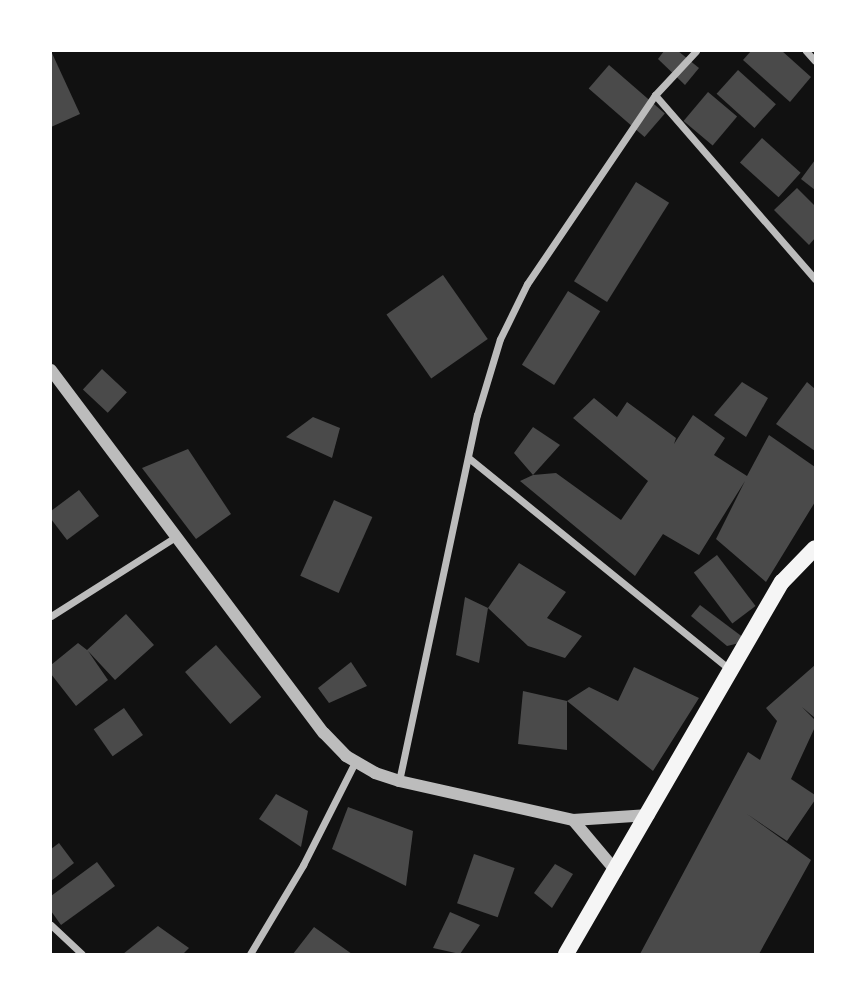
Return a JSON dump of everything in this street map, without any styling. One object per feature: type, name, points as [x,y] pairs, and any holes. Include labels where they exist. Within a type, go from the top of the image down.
[{"type":"main road","points":[[566,954],[782,582],[815,548]]},
{"type":"street","points":[[399,781],[488,376],[510,317],[527,284],[655,95],[696,51]]},
{"type":"street","points":[[806,51],[815,61]]},
{"type":"street","points":[[655,95],[815,279]]},
{"type":"street","points":[[51,370],[178,535],[324,733],[355,762],[399,781],[573,820],[649,815]]},
{"type":"street","points":[[470,460],[731,670]]},
{"type":"street","points":[[51,616],[178,535]]},
{"type":"street","points":[[250,954],[303,865],[355,762]]},
{"type":"street","points":[[573,820],[616,871]]},
{"type":"street","points":[[51,925],[82,954]]},
{"type":"building","points":[[51,51],[80,114],[51,127]]},
{"type":"building","points":[[664,51],[678,51],[699,68],[685,85],[658,59]]},
{"type":"building","points":[[751,51],[782,51],[811,77],[790,102],[743,60]]},
{"type":"building","points":[[609,65],[665,114],[645,137],[589,88]]},
{"type":"building","points":[[738,70],[776,104],[754,128],[717,94]]},
{"type":"building","points":[[708,92],[737,116],[713,146],[684,121]]},
{"type":"building","points":[[762,138],[801,173],[779,197],[740,163]]},
{"type":"building","points":[[815,160],[815,190],[801,179]]},
{"type":"building","points":[[636,182],[669,203],[607,302],[574,281]]},
{"type":"building","points":[[797,188],[815,206],[815,238],[809,245],[774,210]]},
{"type":"building","points":[[443,275],[488,339],[431,378],[386,315]]},
{"type":"building","points":[[568,291],[600,311],[554,385],[522,365]]},
{"type":"building","points":[[102,369],[127,392],[108,413],[83,389]]},
{"type":"building","points":[[742,382],[768,398],[746,437],[714,415]]},
{"type":"building","points":[[807,382],[815,389],[815,451],[776,424]]},
{"type":"building","points":[[594,398],[617,417],[627,402],[676,438],[674,444],[693,415],[725,438],[714,455],[747,476],[769,435],[815,467],[815,502],[766,582],[716,539],[745,481],[699,555],[663,534],[635,576],[520,481],[533,475],[556,473],[621,520],[648,481],[573,418]]},
{"type":"building","points":[[313,417],[340,428],[332,458],[286,437]]},
{"type":"building","points":[[533,427],[560,445],[533,475],[514,453]]},
{"type":"building","points":[[188,449],[231,514],[196,539],[142,468]]},
{"type":"building","points":[[79,490],[99,516],[67,540],[51,519],[51,511]]},
{"type":"building","points":[[334,500],[372,517],[339,593],[300,576]]},
{"type":"building","points":[[717,555],[756,606],[732,624],[694,572]]},
{"type":"building","points":[[519,563],[566,592],[547,618],[582,636],[565,658],[528,646],[488,608]]},
{"type":"building","points":[[465,597],[488,608],[479,663],[456,655]]},
{"type":"building","points":[[700,605],[748,641],[727,646],[691,616]]},
{"type":"building","points":[[126,614],[154,645],[115,680],[88,651],[108,680],[76,706],[51,674],[51,665],[78,643],[87,650]]},
{"type":"building","points":[[216,645],[261,697],[230,724],[185,672]]},
{"type":"building","points":[[351,662],[367,686],[329,703],[318,688]]},
{"type":"building","points":[[815,665],[815,718],[802,707],[815,720],[815,727],[791,779],[815,795],[815,800],[787,841],[747,814],[811,860],[759,954],[640,954],[748,752],[760,760],[777,721],[766,708]]},
{"type":"building","points":[[634,667],[699,698],[653,771],[567,701],[589,687],[618,701]]},
{"type":"building","points":[[523,691],[567,701],[567,750],[518,744]]},
{"type":"building","points":[[124,708],[143,735],[113,756],[94,729]]},
{"type":"building","points":[[276,794],[308,811],[301,847],[259,819]]},
{"type":"building","points":[[348,807],[413,831],[406,886],[332,849]]},
{"type":"building","points":[[59,843],[74,863],[51,881],[51,849]]},
{"type":"building","points":[[474,854],[515,868],[498,917],[457,903]]},
{"type":"building","points":[[97,862],[115,886],[61,925],[51,911],[51,896]]},
{"type":"building","points":[[555,864],[573,874],[552,908],[534,893]]},
{"type":"building","points":[[450,912],[480,925],[460,954],[433,948]]},
{"type":"building","points":[[158,926],[189,948],[183,954],[123,954]]},
{"type":"building","points":[[314,927],[352,954],[293,954]]}]
